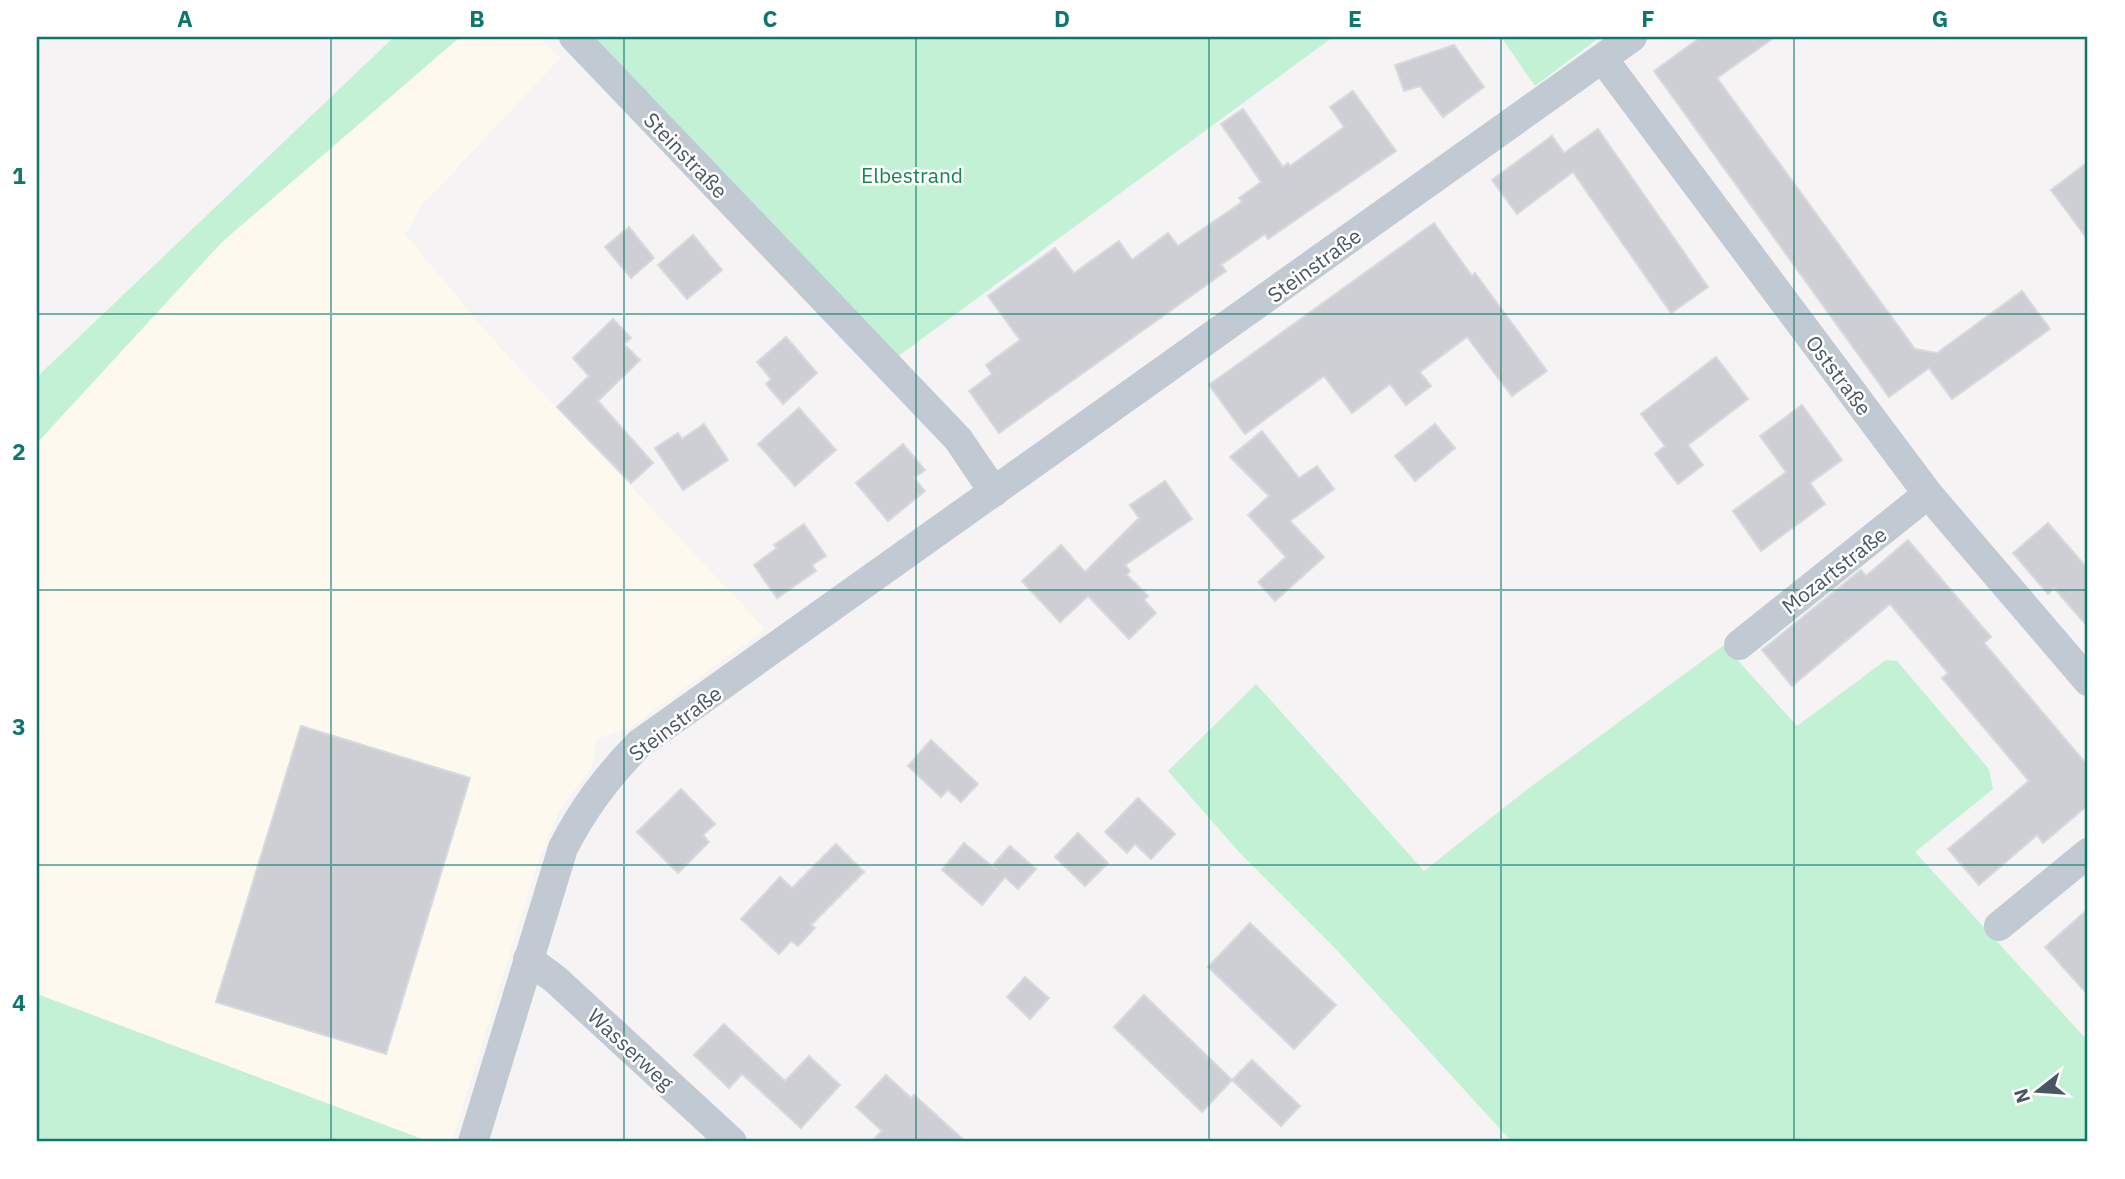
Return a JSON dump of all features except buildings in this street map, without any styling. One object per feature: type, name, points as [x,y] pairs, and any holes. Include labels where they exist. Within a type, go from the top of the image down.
[{"type":"street","name":"Steinstraße","points":[[574,37],[958,439],[994,492]]},
{"type":"street","name":"Steinstraße","points":[[473,1142],[563,848],[575,824],[604,780],[639,744],[1632,37]]},
{"type":"street","name":"Oststraße","points":[[1603,58],[1928,494],[2088,681]]},
{"type":"street","name":"Mozartstraße","points":[[1739,645],[1928,494]]},
{"type":"street","points":[[1999,926],[2088,853]]},
{"type":"street","name":"Wasserweg","points":[[528,959],[555,979],[732,1142]]},
{"type":"shaded area","points":[[460,37],[540,37],[560,58],[422,205],[405,234],[492,339],[765,629],[631,727],[597,739],[592,767],[559,812],[537,865],[452,1142],[430,1142],[37,994],[37,443],[222,242]]},
{"type":"green space","points":[[394,37],[460,37],[222,242],[37,443],[37,377]]},
{"type":"green space","name":"Elbestrand","points":[[582,37],[1333,37],[897,357]]},
{"type":"green space","points":[[1501,37],[1600,37],[1535,86]]},
{"type":"green space","points":[[1724,645],[1797,726],[1886,660],[1897,661],[1989,769],[1993,789],[1915,852],[2088,1041],[2088,1142],[1512,1142],[1334,947],[1239,852],[1168,771],[1256,684],[1424,871],[1529,788]]},
{"type":"green space","points":[[37,994],[430,1142],[37,1142]]}]
